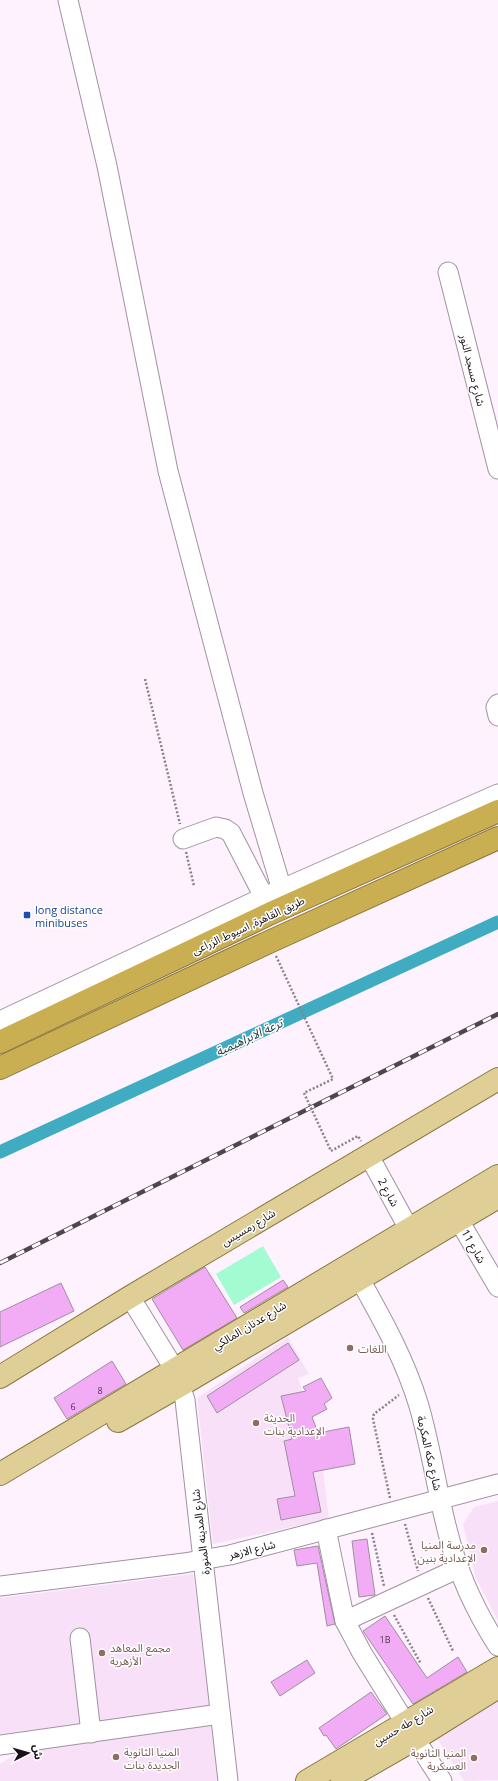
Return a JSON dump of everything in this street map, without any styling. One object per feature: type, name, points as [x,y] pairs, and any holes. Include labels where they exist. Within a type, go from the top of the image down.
[{"type":"highway","name":"طريق القاهرة, اسيوط الزراعى","points":[[0,1042],[272,900],[498,811]]},
{"type":"highway","points":[[0,1068],[282,936],[498,838]]},
{"type":"highway","points":[[272,900],[282,936]]},
{"type":"main road","name":"شارع رمسيس","points":[[0,1377],[130,1297],[498,1079]]},
{"type":"main road","name":"شارع عدنان المالكي","points":[[0,1474],[178,1377],[355,1272],[454,1212],[498,1176]]},
{"type":"main road","name":"شارع عدنان المالكي","points":[[355,1272],[409,1229],[498,1197]]},
{"type":"main road","name":"شارع عدنان المالكي","points":[[0,1491],[75,1445],[178,1377]]},
{"type":"main road","name":"شارع طه حسين","points":[[342,1781],[498,1668]]},
{"type":"main road","name":"شارع طه حسين","points":[[307,1781],[410,1732],[498,1687]]},
{"type":"street","points":[[68,0],[107,166],[167,464],[253,793],[272,900]]},
{"type":"street","name":"شارع مسجد النور","points":[[448,272],[498,469]]},
{"type":"street","points":[[498,704],[496,707],[498,716]]},
{"type":"street","name":"طريق القاهرة, اسيوط الزراعى","points":[[0,1021],[272,900],[498,794]]},
{"type":"street","points":[[183,839],[216,827],[225,829],[231,833],[272,900]]},
{"type":"street","name":"شارع 2","points":[[369,1156],[409,1229]]},
{"type":"street","name":"شارع 11","points":[[454,1212],[498,1287]]},
{"type":"street","name":"شارع مكه المكرمة","points":[[355,1272],[391,1335],[412,1386],[425,1430],[448,1534],[459,1568],[473,1601],[498,1646]]},
{"type":"street","name":"شارع المدينه المنورة","points":[[130,1297],[178,1377],[185,1400],[228,1781]]},
{"type":"street","name":"شارع الازهر","points":[[0,1586],[204,1560],[498,1484]]},
{"type":"street","points":[[326,1529],[345,1621],[359,1648],[410,1732],[442,1781]]},
{"type":"street","points":[[345,1621],[459,1568]]},
{"type":"street","points":[[80,1638],[91,1732]]},
{"type":"street","points":[[0,1745],[220,1714]]},
{"type":"path","points":[[145,679],[167,766],[194,886]]},
{"type":"path","points":[[279,964],[333,1078],[304,1093],[331,1151],[352,1140]]},
{"type":"path","points":[[394,1512],[373,1419],[374,1414],[412,1386]]},
{"type":"shaded area","name":"الحديثة الإعدادية بنات","points":[[288,1337],[309,1374],[298,1378],[320,1447],[329,1519],[213,1544],[197,1398]]},
{"type":"shaded area","name":"مدرسة المنيا الإعدادية بنين","points":[[498,1501],[498,1621],[475,1576],[463,1524],[474,1507]]},
{"type":"shaded area","name":"مجمع المعاهد الأزهرية","points":[[193,1574],[211,1707],[0,1734],[0,1598]]},
{"type":"shaded area","name":"المنيا الثانوية العسكرية","points":[[498,1696],[498,1780],[464,1781],[435,1735]]},
{"type":"shaded area","name":"المنيا الثانوية الجديدة بنات","points":[[218,1724],[224,1781],[0,1781],[0,1764],[22,1750]]},
{"type":"green space","points":[[263,1246],[281,1277],[234,1305],[216,1274]]},
{"type":"building","points":[[205,1267],[237,1318],[183,1350],[152,1299]]},
{"type":"building","points":[[283,1280],[288,1287],[244,1313],[240,1307]]},
{"type":"building","points":[[61,1283],[74,1311],[0,1347],[0,1312]]},
{"type":"building","points":[[288,1343],[299,1360],[217,1413],[207,1396]]},
{"type":"building","points":[[112,1361],[126,1384],[67,1419],[54,1398]]},
{"type":"building","points":[[321,1378],[332,1398],[324,1404],[327,1409],[312,1417],[318,1433],[349,1427],[355,1464],[313,1472],[321,1512],[281,1520],[277,1499],[295,1496],[284,1441],[292,1439],[281,1396],[306,1391],[303,1387]]},
{"type":"building","points":[[367,1539],[375,1595],[359,1597],[352,1541]]},
{"type":"building","points":[[318,1546],[335,1624],[327,1626],[317,1563],[297,1566],[294,1550]]},
{"type":"building","points":[[385,1616],[427,1678],[458,1657],[467,1672],[413,1704],[363,1631]]},
{"type":"building","points":[[307,1660],[315,1673],[280,1696],[271,1682]]},
{"type":"building","points":[[371,1692],[387,1714],[336,1749],[319,1728]]},
{"type":"waterway","name":"ترعة الابراهيمية","points":[[0,1152],[498,922]]},
{"type":"railway","points":[[0,1263],[498,1014]]},
{"type":"place","name":"long distance minibuses","points":[[27,915]]},
{"type":"place","name":"اللغات","points":[[350,1348]]},
{"type":"place","name":"الحديثة الإعدادية بنات","points":[[256,1423]]},
{"type":"place","name":"مدرسة المنيا الإعدادية بنين","points":[[484,1550]]},
{"type":"place","name":"مجمع المعاهد الأزهرية","points":[[102,1653]]},
{"type":"place","name":"المنيا الثانوية الجديدة بنات","points":[[116,1757]]},
{"type":"place","name":"المنيا الثانوية العسكرية","points":[[474,1758]]}]
